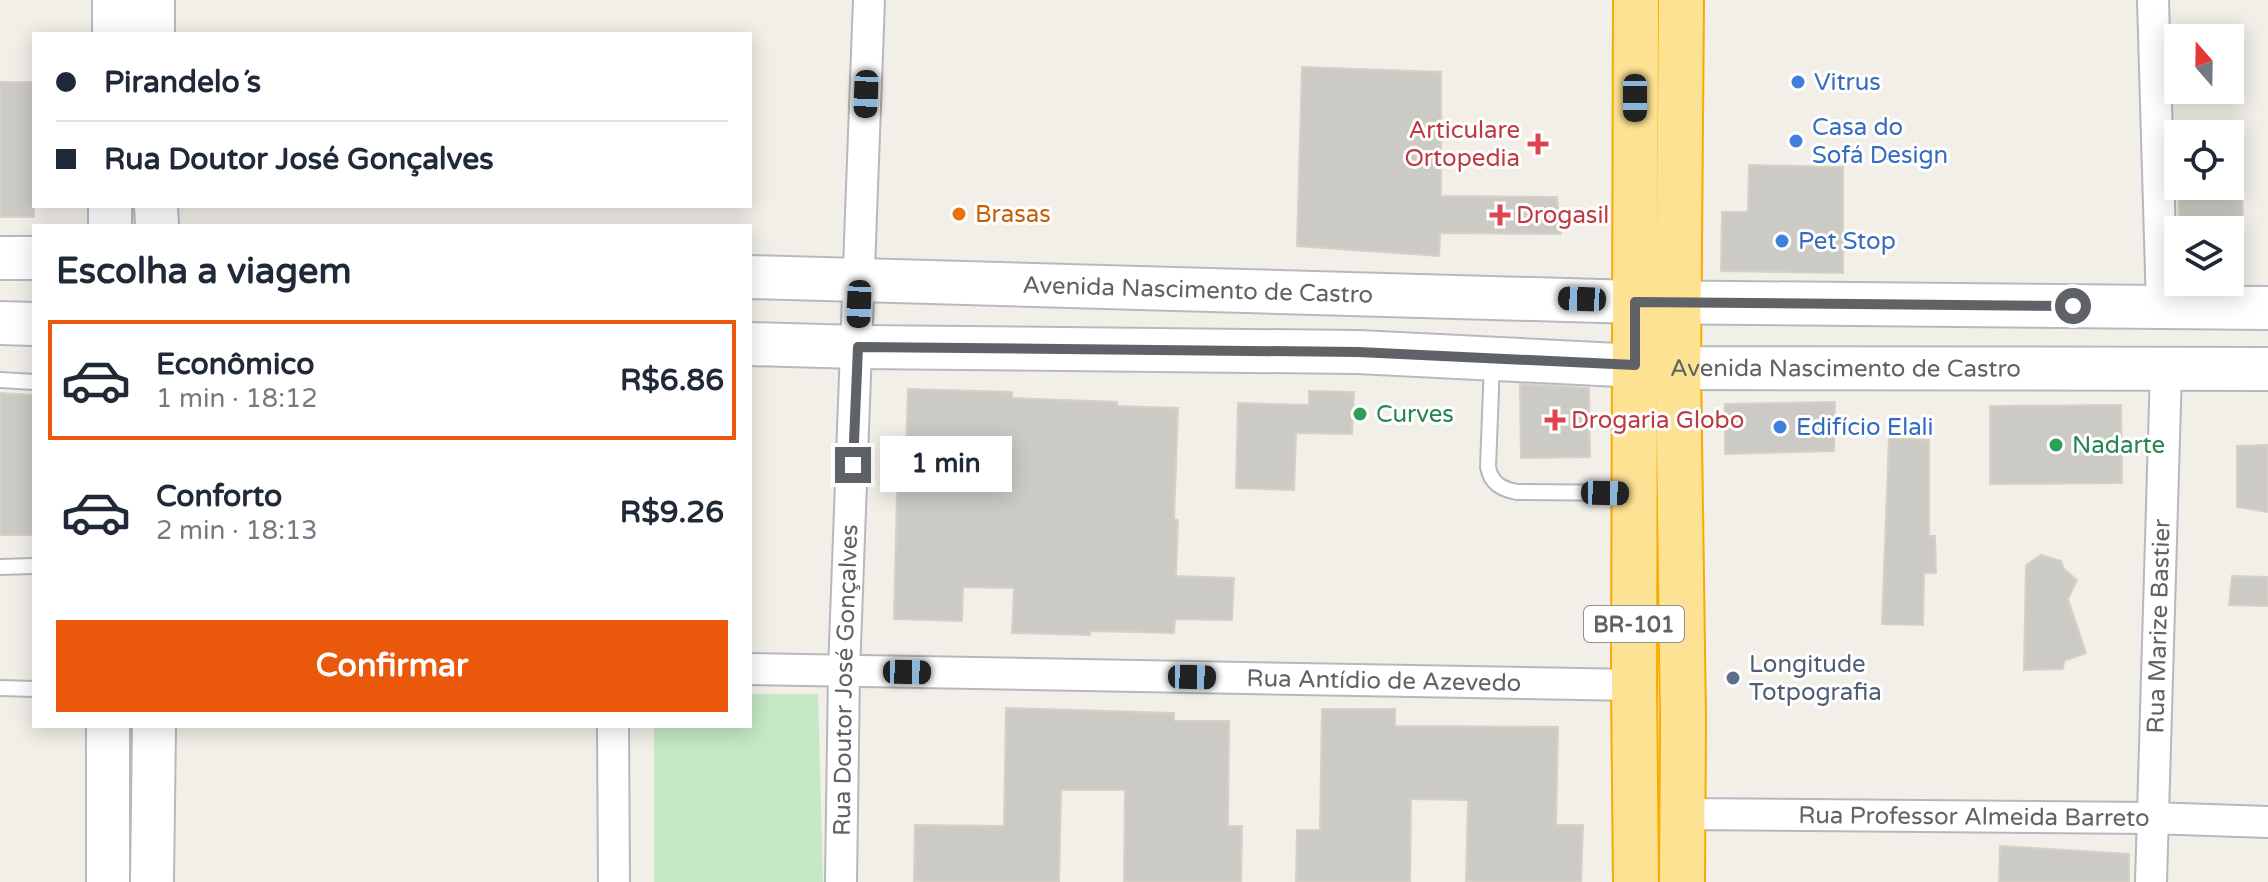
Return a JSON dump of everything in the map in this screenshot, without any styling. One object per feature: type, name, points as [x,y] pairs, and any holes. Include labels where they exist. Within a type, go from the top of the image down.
[{"type":"highway","name":"BR-101","points":[[1636,0],[1636,882]]},
{"type":"highway","name":"BR-101","points":[[1681,0],[1678,368],[1682,882]]},
{"type":"main road","points":[[114,0],[114,32]]},
{"type":"main road","points":[[153,0],[153,32]]},
{"type":"main road","points":[[0,258],[32,258]]},
{"type":"main road","name":"Avenida Nascimento de Castro","points":[[752,277],[1635,302],[2268,308]]},
{"type":"main road","points":[[1307,292],[1358,352]]},
{"type":"main road","points":[[0,323],[32,324]]},
{"type":"main road","name":"Avenida Nascimento de Castro","points":[[752,344],[1358,352],[1678,368],[2268,369]]},
{"type":"main road","points":[[108,728],[108,882]]},
{"type":"main road","points":[[152,882],[154,728]]},
{"type":"street","name":"Rua Doutor José Gonçalves","points":[[841,882],[844,671],[869,0]]},
{"type":"street","points":[[2153,0],[2162,307]]},
{"type":"street","name":"Rua Marize Bastier","points":[[2151,882],[2166,369]]},
{"type":"street","name":"Rua Antídio de Azevedo","points":[[752,669],[1634,685]]},
{"type":"street","points":[[613,728],[614,882]]},
{"type":"street","name":"Rua Professor Almeida Barreto","points":[[1682,814],[2151,818],[2268,822]]},
{"type":"lane","points":[[1492,358],[1488,467],[1493,481],[1500,487],[1517,492],[1635,493]]},
{"type":"lane","points":[[0,380],[32,382]]},
{"type":"lane","points":[[0,567],[32,566]]},
{"type":"lane","points":[[0,688],[32,689]]},
{"type":"green space","points":[[752,694],[818,694],[823,882],[654,882],[654,728],[752,728]]},
{"type":"building","points":[[1302,67],[1441,72],[1441,196],[1557,197],[1561,234],[1440,233],[1439,256],[1297,246]]},
{"type":"building","points":[[0,82],[32,82],[34,217],[0,217]]},
{"type":"building","name":"Pet Stop","points":[[1749,165],[1843,167],[1843,273],[1721,271],[1722,212],[1748,212]]},
{"type":"building","points":[[2179,200],[2242,200],[2243,216],[2179,216]]},
{"type":"building","name":"Drogaria Globo","points":[[1520,384],[1589,388],[1590,457],[1521,458]]},
{"type":"building","points":[[908,389],[1012,392],[1012,398],[1178,408],[1174,519],[1178,520],[1176,576],[1234,578],[1232,620],[1175,619],[1174,633],[1012,633],[1014,588],[963,587],[962,621],[894,619],[898,451],[906,451]]},
{"type":"building","points":[[1309,391],[1354,392],[1352,434],[1296,433],[1294,490],[1236,488],[1238,403],[1309,405]]},
{"type":"building","points":[[0,393],[32,395],[32,535],[0,535]]},
{"type":"building","name":"Edifício Elali","points":[[1835,402],[1834,451],[1725,454],[1725,404]]},
{"type":"building","name":"Nadarte","points":[[2121,405],[2122,483],[1990,484],[1990,406]]},
{"type":"building","points":[[1889,438],[1929,440],[1929,536],[1935,536],[1936,573],[1924,573],[1923,625],[1882,624]]},
{"type":"building","points":[[2268,445],[2268,512],[2237,507],[2237,446]]},
{"type":"building","points":[[2041,555],[2061,561],[2064,569],[2077,580],[2068,599],[2086,653],[2064,661],[2063,669],[2024,670],[2026,565]]},
{"type":"building","points":[[2232,576],[2268,577],[2268,606],[2229,605]]},
{"type":"building","points":[[1006,708],[1174,713],[1174,721],[1229,721],[1228,826],[1242,826],[1241,882],[1124,882],[1125,790],[1061,790],[1059,882],[914,882],[915,825],[1004,826]]},
{"type":"building","points":[[1322,709],[1395,709],[1395,726],[1558,727],[1556,825],[1583,825],[1581,882],[1466,882],[1468,800],[1411,799],[1410,882],[1296,882],[1297,830],[1320,830]]},
{"type":"building","points":[[2000,846],[2129,854],[2129,882],[1999,882]]},
{"type":"place","name":"Vitrus","points":[[1798,82]]},
{"type":"place","name":"Casa do Sofá Design","points":[[1796,141]]},
{"type":"place","name":"Articulare Ortopedia","points":[[1538,144]]},
{"type":"place","name":"Brasas","points":[[959,214]]},
{"type":"place","name":"Drogasil","points":[[1500,215]]},
{"type":"place","name":"Pet Stop","points":[[1782,241]]},
{"type":"place","name":"Curves","points":[[1360,414]]},
{"type":"place","name":"Drogaria Globo","points":[[1555,420]]},
{"type":"place","name":"Edifício Elali","points":[[1780,427]]},
{"type":"place","name":"Nadarte","points":[[2056,445]]},
{"type":"place","name":"Longitude Totpografia","points":[[1733,678]]},
{"type":"route","points":[[853,465],[858,347],[1358,352],[1635,365],[1635,302],[2073,306]]}]
